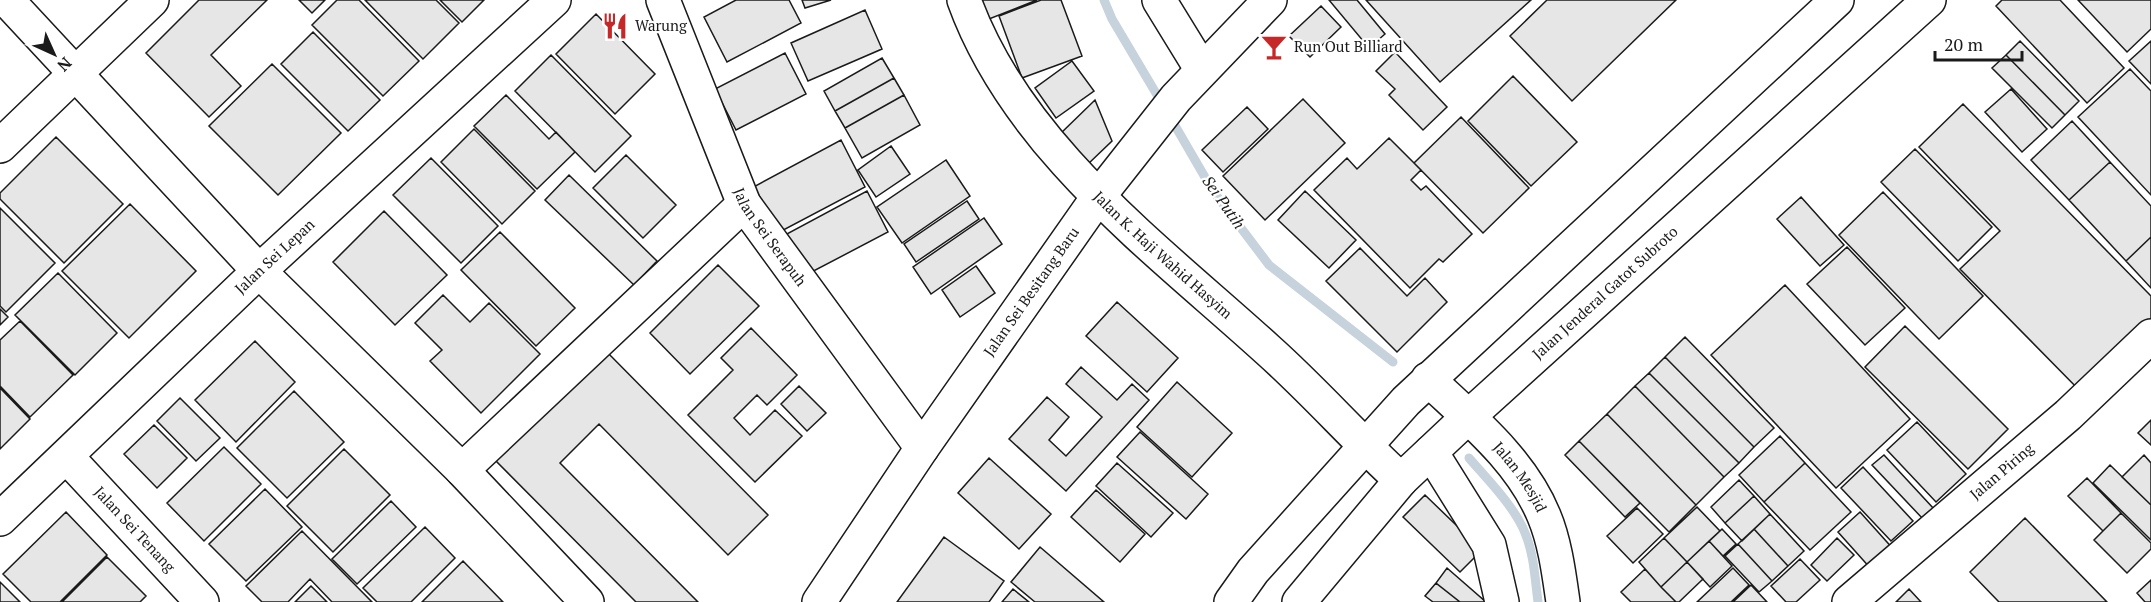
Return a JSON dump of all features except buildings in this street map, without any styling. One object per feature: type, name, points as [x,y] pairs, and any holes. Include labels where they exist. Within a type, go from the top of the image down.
[{"type":"street","points":[[7,0],[259,271],[462,470],[587,602]]},
{"type":"street","points":[[0,146],[152,0]]},
{"type":"street","name":"Jalan Sei Lepan","points":[[0,519],[259,271],[554,0]]},
{"type":"street","name":"Jalan Sei Serapuh","points":[[663,0],[744,204],[922,448]]},
{"type":"street","name":"Jalan K. Haji Wahid Hasyim","points":[[964,0],[989,54],[1016,100],[1052,146],[1098,197],[1291,371],[1364,446],[1401,480]]},
{"type":"street","points":[[1160,0],[1202,70]]},
{"type":"street","name":"Jalan Sei Besitang Baru","points":[[819,602],[922,448],[1098,197],[1176,98],[1270,0]]},
{"type":"street","points":[[1231,602],[1253,572],[1364,446],[1428,379],[1837,0]]},
{"type":"street","name":"Jalan Jenderal Gatot Subroto","points":[[1299,602],[1401,480],[1929,0]]},
{"type":"street","points":[[462,470],[744,204]]},
{"type":"street","name":"Jalan Piring","points":[[1849,602],[2068,415],[2151,336]]},
{"type":"street","name":"Jalan Mesjid","points":[[1428,379],[1517,468],[1535,497],[1545,518],[1558,569],[1563,602]]},
{"type":"street","points":[[1431,452],[1489,545],[1502,602]]},
{"type":"street","name":"Jalan Sei Tenang","points":[[67,457],[202,602]]},
{"type":"waterway","name":"Sei Putih","points":[[1104,0],[1112,19],[1163,105]]},
{"type":"waterway","name":"Sei Putih","points":[[1170,117],[1213,191],[1269,265],[1393,362]]},
{"type":"waterway","name":"Sei Putih","points":[[1469,458],[1515,513],[1525,533],[1534,567],[1538,602]]},
{"type":"place","name":"Warung","points":[[615,26]]},
{"type":"place","name":"Run Out Billiard","points":[[1274,47]]}]
